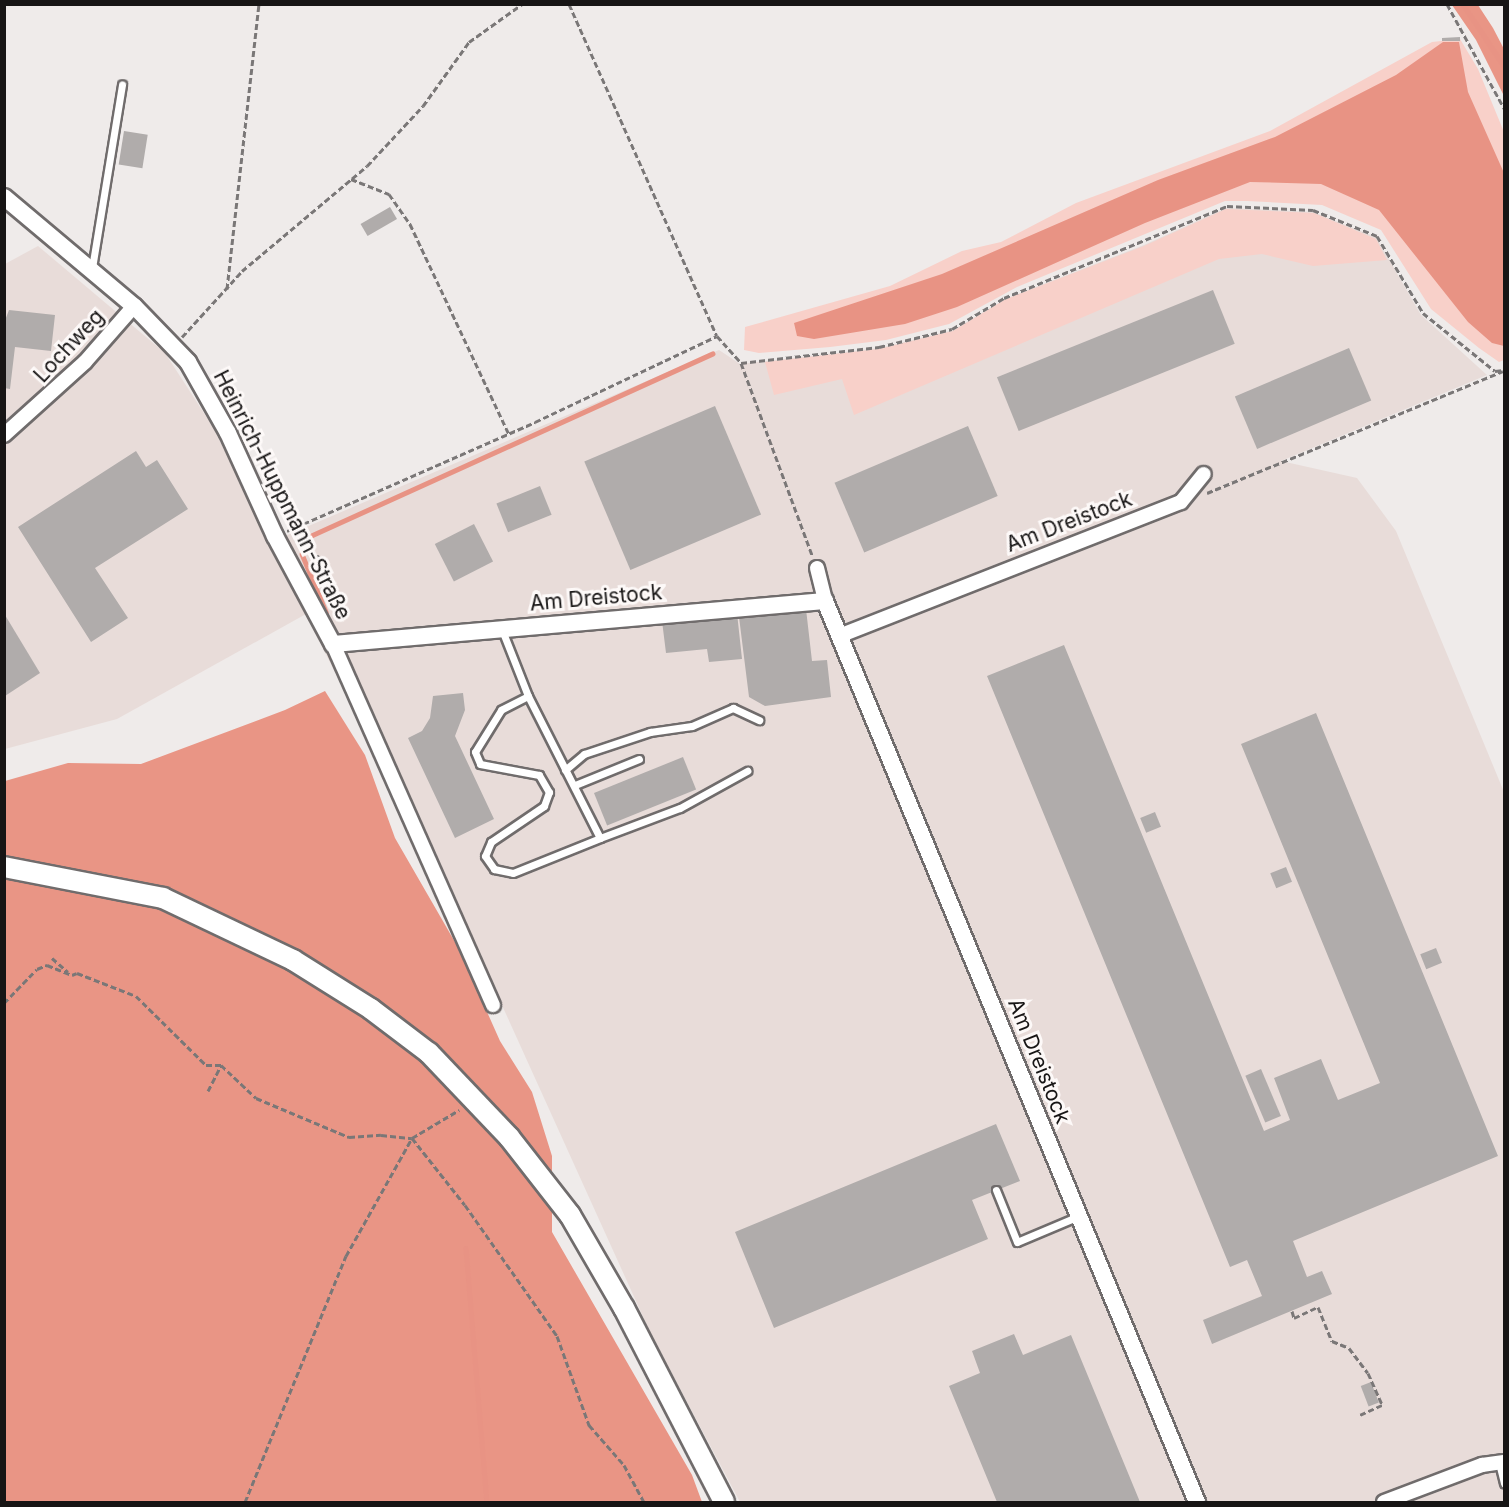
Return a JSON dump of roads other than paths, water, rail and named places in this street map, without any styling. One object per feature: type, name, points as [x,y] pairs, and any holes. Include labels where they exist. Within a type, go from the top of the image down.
[{"type":"main road","points":[[4,867],[109,885],[162,898],[293,960],[371,1009],[429,1053],[477,1102],[570,1215],[624,1308],[724,1503]]},
{"type":"street","name":"Heinrich-Huppmann-Straße","points":[[4,197],[134,306],[188,362],[228,433],[275,536],[333,644]]},
{"type":"street","name":"Lochweg","points":[[4,435],[85,362],[134,306]]},
{"type":"street","name":"Am Dreistock","points":[[840,636],[1182,502],[1204,474]]},
{"type":"street","points":[[817,568],[825,601]]},
{"type":"street","name":"Am Dreistock","points":[[333,644],[825,601],[1197,1503]]},
{"type":"street","points":[[333,644],[493,1005]]},
{"type":"street","points":[[1384,1503],[1482,1465],[1502,1463]]},
{"type":"lane","points":[[92,270],[122,84]]},
{"type":"lane","points":[[501,628],[528,696],[600,838]]},
{"type":"lane","points":[[528,696],[501,710],[475,752],[480,765],[539,775],[549,792],[544,806],[491,842],[485,856],[494,869],[513,873],[680,808],[747,771]]},
{"type":"lane","points":[[566,770],[584,754],[650,732],[692,726],[733,708],[759,720]]},
{"type":"lane","points":[[575,785],[639,759]]},
{"type":"lane","points":[[996,1190],[1017,1242],[1079,1216]]},
{"type":"lane","points":[[1502,1463],[1504,1483]]},
{"type":"waterway","points":[[1463,4],[1504,66]]},
{"type":"waterway","points":[[308,537],[712,354]]},
{"type":"waterway","points":[[302,554],[326,612]]},
{"type":"waterway","points":[[466,1248],[487,1502]]}]
